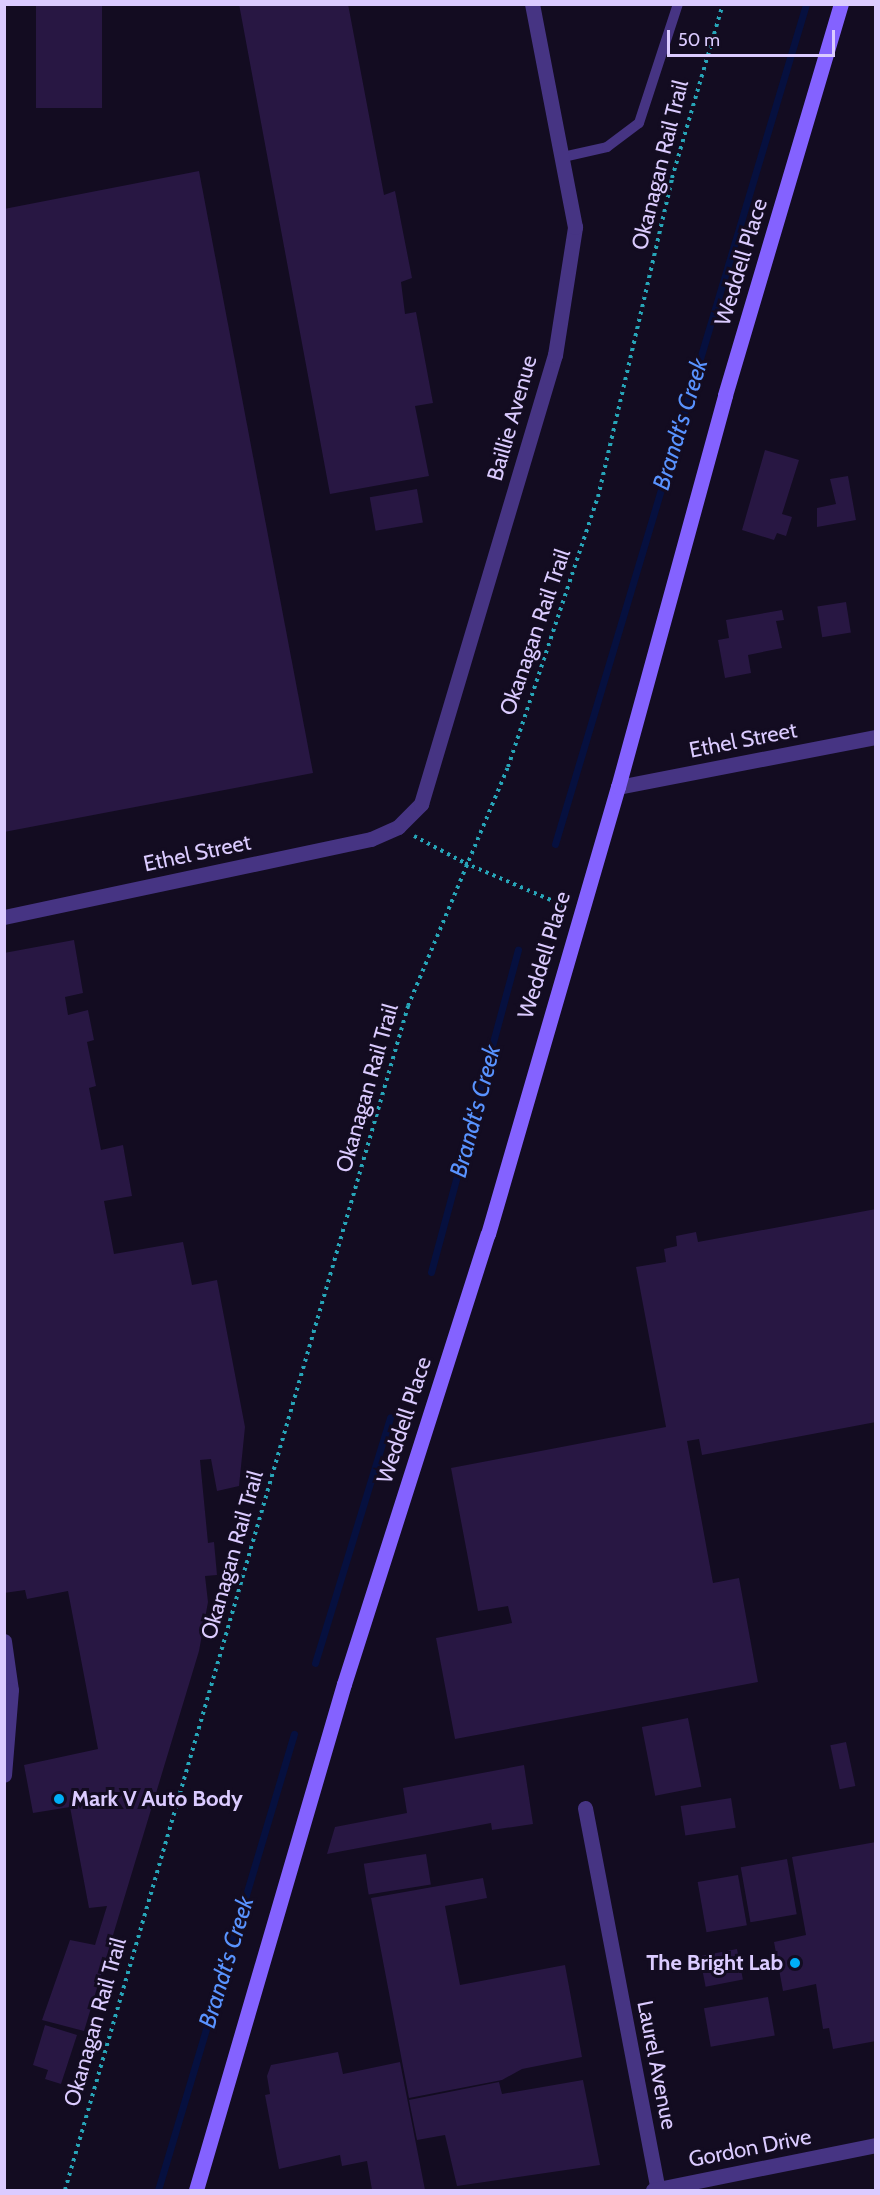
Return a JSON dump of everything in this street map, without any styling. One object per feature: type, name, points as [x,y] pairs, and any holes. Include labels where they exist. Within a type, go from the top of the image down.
[{"type":"street","name":"Baillie Avenue","points":[[398,827],[421,804],[555,355],[575,227],[532,4]]},
{"type":"street","name":"Weddell Place","points":[[196,2190],[344,1684],[488,1234],[618,787],[725,395],[841,4]]},
{"type":"street","name":"Ethel Street","points":[[618,787],[876,737]]},
{"type":"street","name":"Ethel Street","points":[[4,917],[371,839],[398,827]]},
{"type":"street","points":[[4,1641],[11,1690],[4,1775]]},
{"type":"street","name":"Laurel Avenue","points":[[585,1808],[656,2190]]},
{"type":"street","name":"Gordon Drive","points":[[656,2190],[876,2145]]},
{"type":"lane","points":[[563,157],[607,147],[639,123],[678,4]]},
{"type":"path","name":"Okanagan Rail Trail","points":[[65,2190],[408,1006],[465,863],[508,767],[598,497],[675,167],[723,4]]},
{"type":"path","points":[[398,827],[465,863],[580,913]]},
{"type":"building","points":[[36,4],[102,4],[102,108],[36,108]]},
{"type":"building","points":[[239,4],[348,4],[384,195],[395,191],[412,278],[401,282],[405,314],[416,312],[433,403],[415,406],[429,476],[330,494]]},
{"type":"building","points":[[199,171],[313,773],[4,832],[4,209]]},
{"type":"building","points":[[765,450],[799,460],[782,514],[792,517],[786,536],[777,533],[774,540],[742,530]]},
{"type":"building","points":[[848,476],[856,520],[817,527],[817,508],[836,504],[830,479]]},
{"type":"building","points":[[417,489],[423,522],[376,531],[370,497]]},
{"type":"building","points":[[846,602],[851,633],[822,637],[817,607]]},
{"type":"building","points":[[782,610],[784,620],[776,621],[782,648],[748,655],[751,673],[725,678],[718,640],[729,638],[726,620]]},
{"type":"building","points":[[74,940],[83,993],[65,997],[68,1015],[88,1010],[94,1040],[87,1042],[96,1086],[89,1088],[101,1150],[123,1145],[132,1196],[104,1201],[114,1254],[183,1242],[192,1285],[217,1280],[245,1427],[239,1486],[217,1491],[211,1459],[200,1460],[208,1543],[214,1542],[217,1575],[205,1576],[208,1602],[199,1651],[84,2031],[42,2020],[70,1940],[95,1945],[107,1906],[89,1908],[70,1807],[33,1813],[24,1765],[98,1749],[68,1591],[27,1599],[25,1590],[4,1593],[4,953]]},
{"type":"building","points":[[876,1209],[876,1422],[702,1455],[699,1439],[687,1441],[713,1583],[739,1578],[758,1682],[455,1739],[436,1638],[512,1623],[508,1606],[478,1611],[451,1468],[666,1427],[636,1267],[666,1262],[664,1249],[677,1246],[676,1236],[696,1232],[698,1242]]},
{"type":"building","points":[[688,1718],[701,1787],[655,1796],[642,1727]]},
{"type":"building","points":[[846,1742],[855,1786],[840,1789],[830,1745]]},
{"type":"building","points":[[524,1765],[533,1824],[492,1830],[491,1823],[327,1854],[335,1827],[407,1813],[403,1788]]},
{"type":"building","points":[[731,1798],[736,1828],[685,1836],[681,1806]]},
{"type":"building","points":[[876,1842],[876,2041],[833,2049],[829,2028],[823,2029],[816,1984],[783,1991],[774,1942],[806,1935],[792,1857]]},
{"type":"building","points":[[426,1854],[431,1885],[369,1894],[364,1864]]},
{"type":"building","points":[[787,1859],[797,1914],[750,1922],[741,1867]]},
{"type":"building","points":[[738,1875],[747,1925],[706,1932],[698,1882]]},
{"type":"building","points":[[483,1878],[487,1898],[445,1906],[460,1985],[565,1965],[582,2057],[522,2069],[502,2080],[409,2098],[371,1898]]},
{"type":"building","points":[[737,1949],[743,1979],[706,1987],[700,1956]]},
{"type":"building","points":[[768,1997],[775,2035],[711,2047],[704,2008]]},
{"type":"building","points":[[45,2025],[77,2035],[61,2084],[45,2079],[48,2070],[33,2065]]},
{"type":"building","points":[[338,2052],[343,2074],[400,2062],[425,2190],[372,2190],[367,2161],[342,2166],[340,2155],[279,2169],[265,2095],[270,2094],[267,2076],[271,2065]]},
{"type":"building","points":[[583,2080],[600,2165],[457,2186],[445,2135],[417,2140],[409,2100],[499,2082],[502,2094]]},
{"type":"waterway","name":"Brandt's Creek","points":[[555,844],[806,4]]},
{"type":"waterway","name":"Brandt's Creek","points":[[431,1272],[518,950]]},
{"type":"waterway","name":"Brandt's Creek","points":[[315,1663],[390,1417]]},
{"type":"waterway","name":"Brandt's Creek","points":[[158,2190],[294,1734]]},
{"type":"place","name":"Mark V Auto Body","points":[[59,1799]]},
{"type":"place","name":"The Bright Lab","points":[[795,1963]]}]
